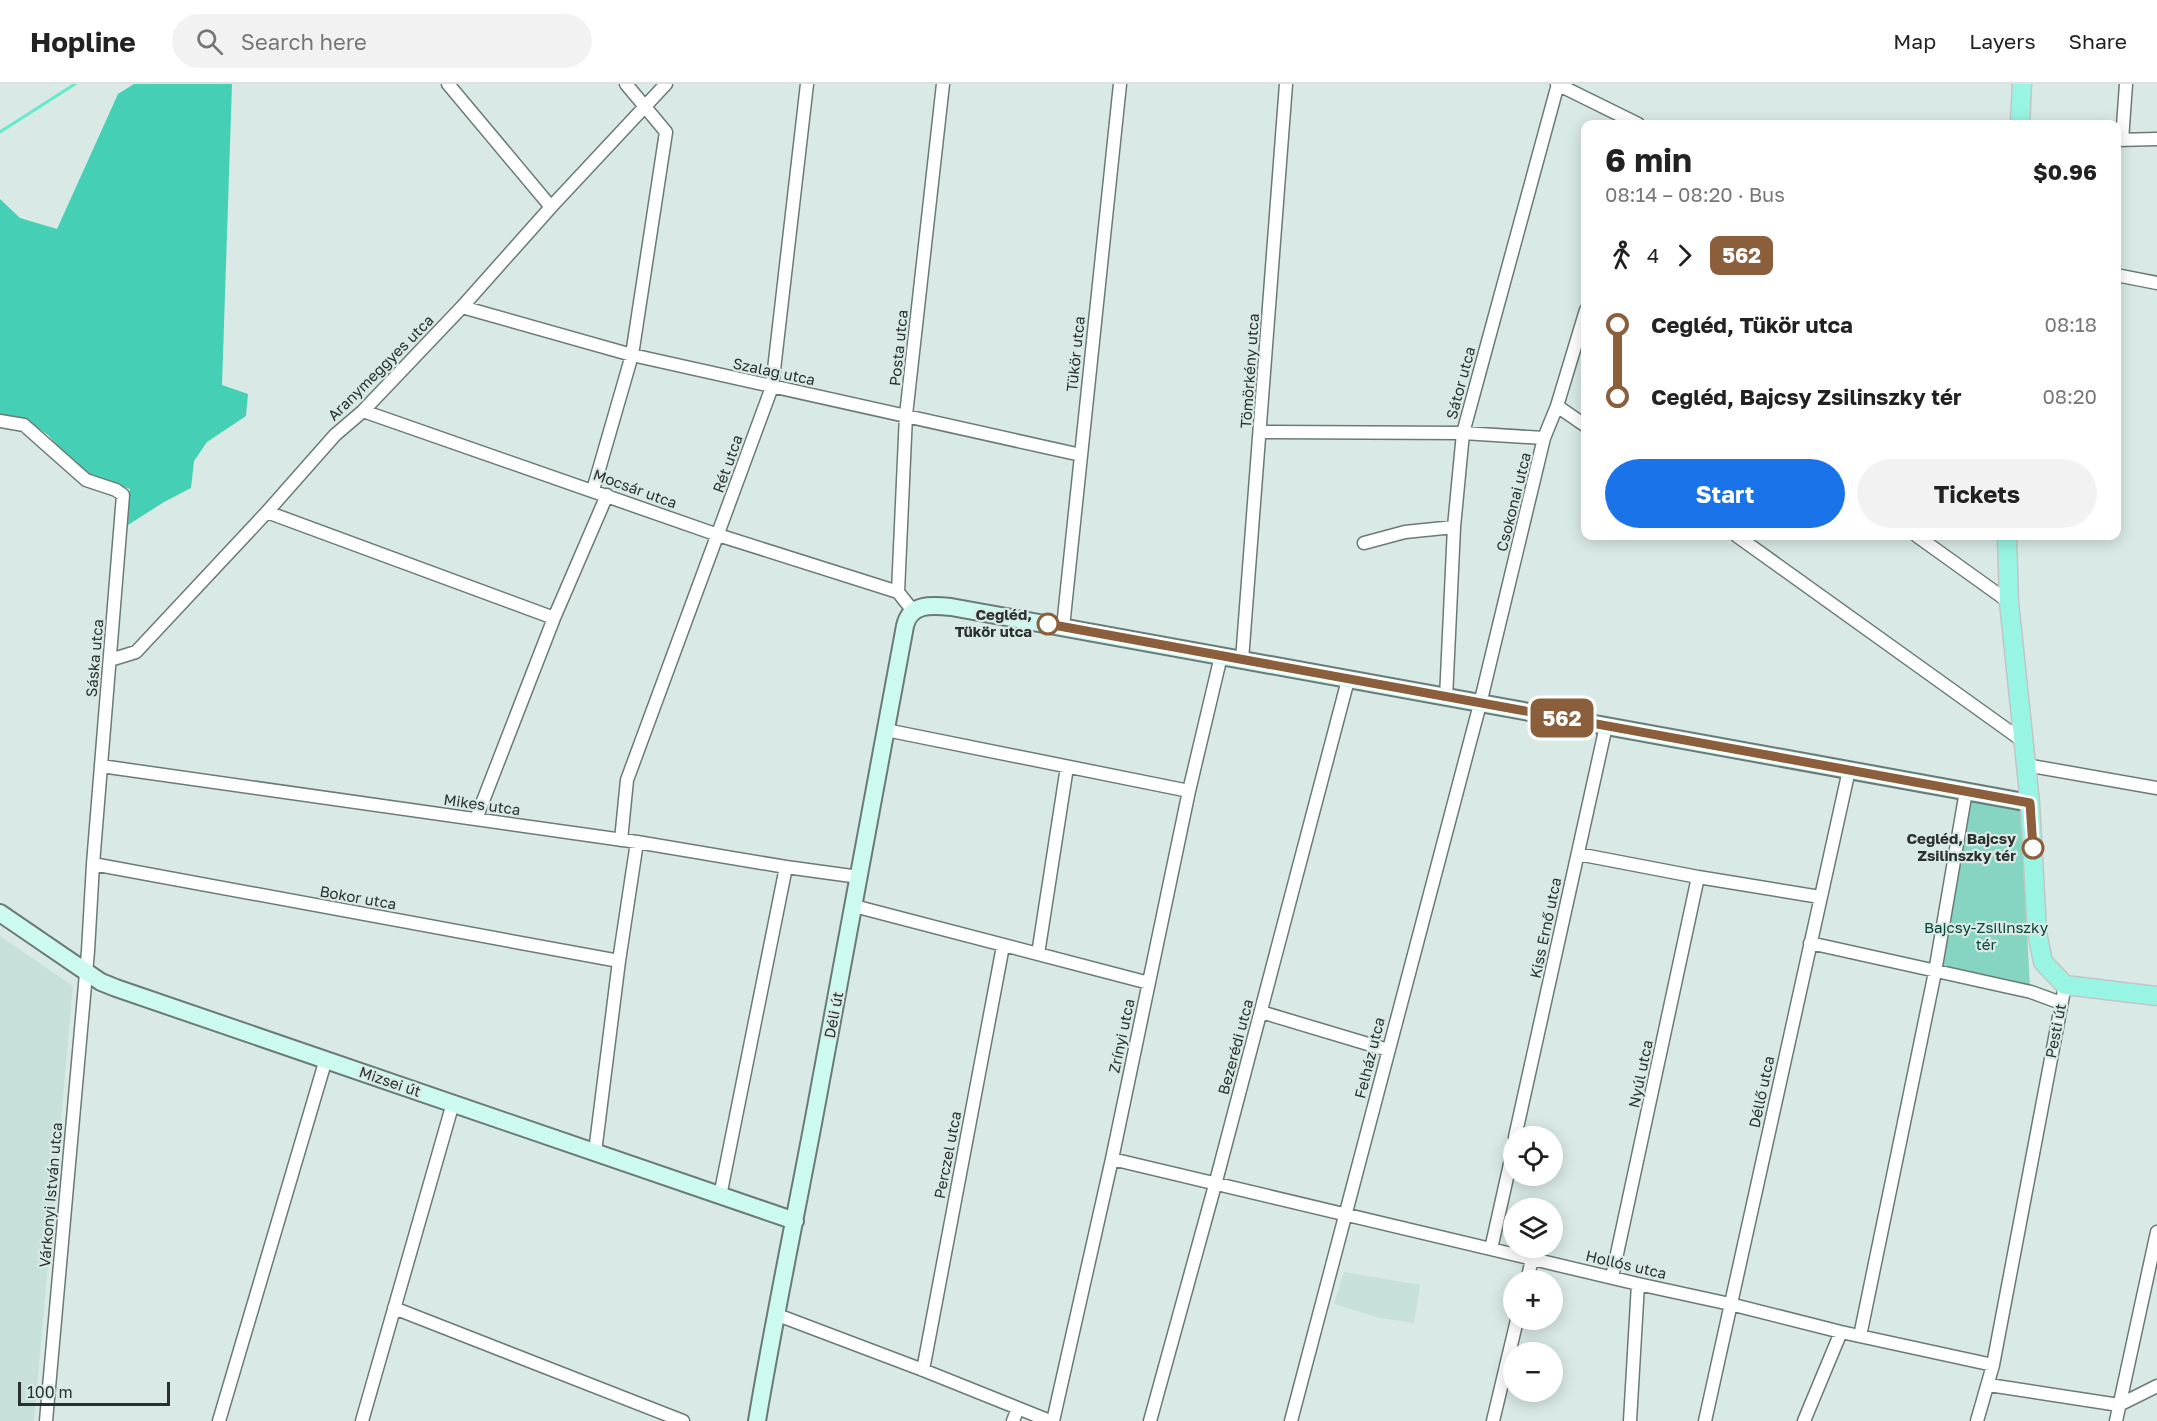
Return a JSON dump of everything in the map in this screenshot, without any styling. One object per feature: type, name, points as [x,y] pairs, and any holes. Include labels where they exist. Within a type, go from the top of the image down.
[{"type":"main road","points":[[2020,120],[2022,84]]},
{"type":"main road","name":"Pesti út","points":[[2007,540],[2009,602],[2030,803],[2037,932],[2043,962],[2063,994]]},
{"type":"main road","points":[[913,611],[923,606],[951,607],[2030,803]]},
{"type":"main road","name":"Déli út","points":[[757,1421],[775,1314],[795,1221],[907,619],[913,611]]},
{"type":"main road","name":"Mizsei út","points":[[0,913],[101,982],[116,988],[795,1221]]},
{"type":"main road","points":[[2063,994],[2157,996]]},
{"type":"street","points":[[448,84],[551,207]]},
{"type":"street","points":[[593,490],[632,355],[666,132],[626,84]]},
{"type":"street","name":"Aranymeggyes utca","points":[[110,660],[136,652],[267,512],[335,435],[363,411],[462,307],[551,207],[666,84]]},
{"type":"street","name":"Rét utca","points":[[621,840],[627,780],[772,387],[807,84]]},
{"type":"street","name":"Posta utca","points":[[898,592],[906,416],[943,84]]},
{"type":"street","name":"Tükör utca","points":[[1063,627],[1120,84]]},
{"type":"street","name":"Tömörkény utca","points":[[1242,660],[1287,84]]},
{"type":"street","points":[[1557,84],[1627,120]]},
{"type":"street","name":"Sátor utca","points":[[1446,698],[1454,527],[1462,433],[1557,84]]},
{"type":"street","points":[[2121,124],[2126,84]]},
{"type":"street","points":[[2121,140],[2157,140]]},
{"type":"street","points":[[2121,276],[2157,284]]},
{"type":"street","name":"Szalag utca","points":[[462,307],[632,355],[1081,455]]},
{"type":"street","name":"Csokonai utca","points":[[1480,704],[1544,438],[1557,406],[1581,327]]},
{"type":"street","points":[[1557,406],[1581,423]]},
{"type":"street","name":"Mocsár utca","points":[[363,411],[718,535],[898,592]]},
{"type":"street","name":"Sáska utca","points":[[0,421],[24,425],[86,480],[116,490],[123,495],[86,972]]},
{"type":"street","points":[[1260,432],[1462,433],[1544,438]]},
{"type":"street","points":[[476,819],[554,618],[607,495]]},
{"type":"street","points":[[267,512],[554,618]]},
{"type":"street","points":[[1364,543],[1405,532],[1454,527]]},
{"type":"street","points":[[1743,540],[2023,741]]},
{"type":"street","points":[[1923,540],[2009,602]]},
{"type":"street","points":[[898,592],[913,611]]},
{"type":"street","name":"Zrínyi utca","points":[[1052,1421],[1112,1159],[1189,791],[1221,656]]},
{"type":"street","name":"Bezerédi utca","points":[[1150,1421],[1215,1185],[1348,680]]},
{"type":"street","name":"Felház utca","points":[[1291,1421],[1480,704]]},
{"type":"street","name":"Kiss Ernő utca","points":[[1517,1126],[1606,726]]},
{"type":"street","points":[[886,730],[1189,791]]},
{"type":"street","points":[[2026,765],[2157,788]]},
{"type":"street","name":"Mikes utca","points":[[101,766],[637,842],[859,877]]},
{"type":"street","points":[[1038,954],[1067,767]]},
{"type":"street","name":"Déllő utca","points":[[1706,1421],[1849,770]]},
{"type":"street","points":[[1860,1336],[1935,972],[1966,791]]},
{"type":"street","points":[[595,1152],[618,961],[637,842]]},
{"type":"street","points":[[1578,854],[1820,897]]},
{"type":"street","name":"Bokor utca","points":[[93,864],[618,961]]},
{"type":"street","points":[[720,1196],[786,867]]},
{"type":"street","name":"Nyúl utca","points":[[1612,1277],[1698,877]]},
{"type":"street","points":[[854,906],[1149,983]]},
{"type":"street","points":[[1810,943],[2040,994],[2063,994]]},
{"type":"street","name":"Perczel utca","points":[[923,1370],[1003,946]]},
{"type":"street","name":"Várkonyi István utca","points":[[46,1421],[86,972]]},
{"type":"street","name":"Pesti út","points":[[1977,1421],[1989,1385],[2063,994]]},
{"type":"street","points":[[1261,1012],[1388,1050]]},
{"type":"street","points":[[219,1421],[326,1059]]},
{"type":"street","points":[[362,1421],[453,1103]]},
{"type":"street","name":"Hollós utca","points":[[1112,1159],[1841,1332],[1993,1365]]},
{"type":"street","points":[[1491,1249],[1505,1186]]},
{"type":"street","points":[[2116,1421],[2157,1237]]},
{"type":"street","points":[[1530,1270],[1532,1259]]},
{"type":"street","points":[[1630,1421],[1638,1284]]},
{"type":"street","points":[[394,1308],[683,1421]]},
{"type":"street","points":[[775,1314],[1052,1421]]},
{"type":"street","points":[[1493,1421],[1515,1330]]},
{"type":"street","points":[[1804,1421],[1841,1332]]},
{"type":"street","points":[[1989,1385],[2119,1405],[2157,1386]]},
{"type":"street","points":[[1013,1421],[1018,1408]]},
{"type":"shaded area","points":[[0,936],[73,986],[34,1421],[0,1421]]},
{"type":"shaded area","points":[[1344,1272],[1420,1285],[1414,1323],[1380,1318],[1334,1304]]},
{"type":"green space","points":[[134,84],[232,84],[222,385],[248,394],[246,416],[207,442],[194,461],[191,488],[128,525],[130,489],[97,479],[69,458],[48,435],[25,419],[0,415],[0,199],[20,218],[57,229],[118,94]]},
{"type":"green space","name":"Bajcsy-Zsilinszky tér","points":[[1966,791],[2020,801],[2030,987],[1940,970]]},
{"type":"waterway","points":[[0,132],[75,84]]},
{"type":"bus line","name":"562","points":[[1048,624],[2030,803],[2033,848]]},
{"type":"place","name":"Cegléd, Tükör utca","points":[[1048,624]]},
{"type":"place","name":"Cegléd, Bajcsy Zsilinszky tér","points":[[2033,848]]}]
